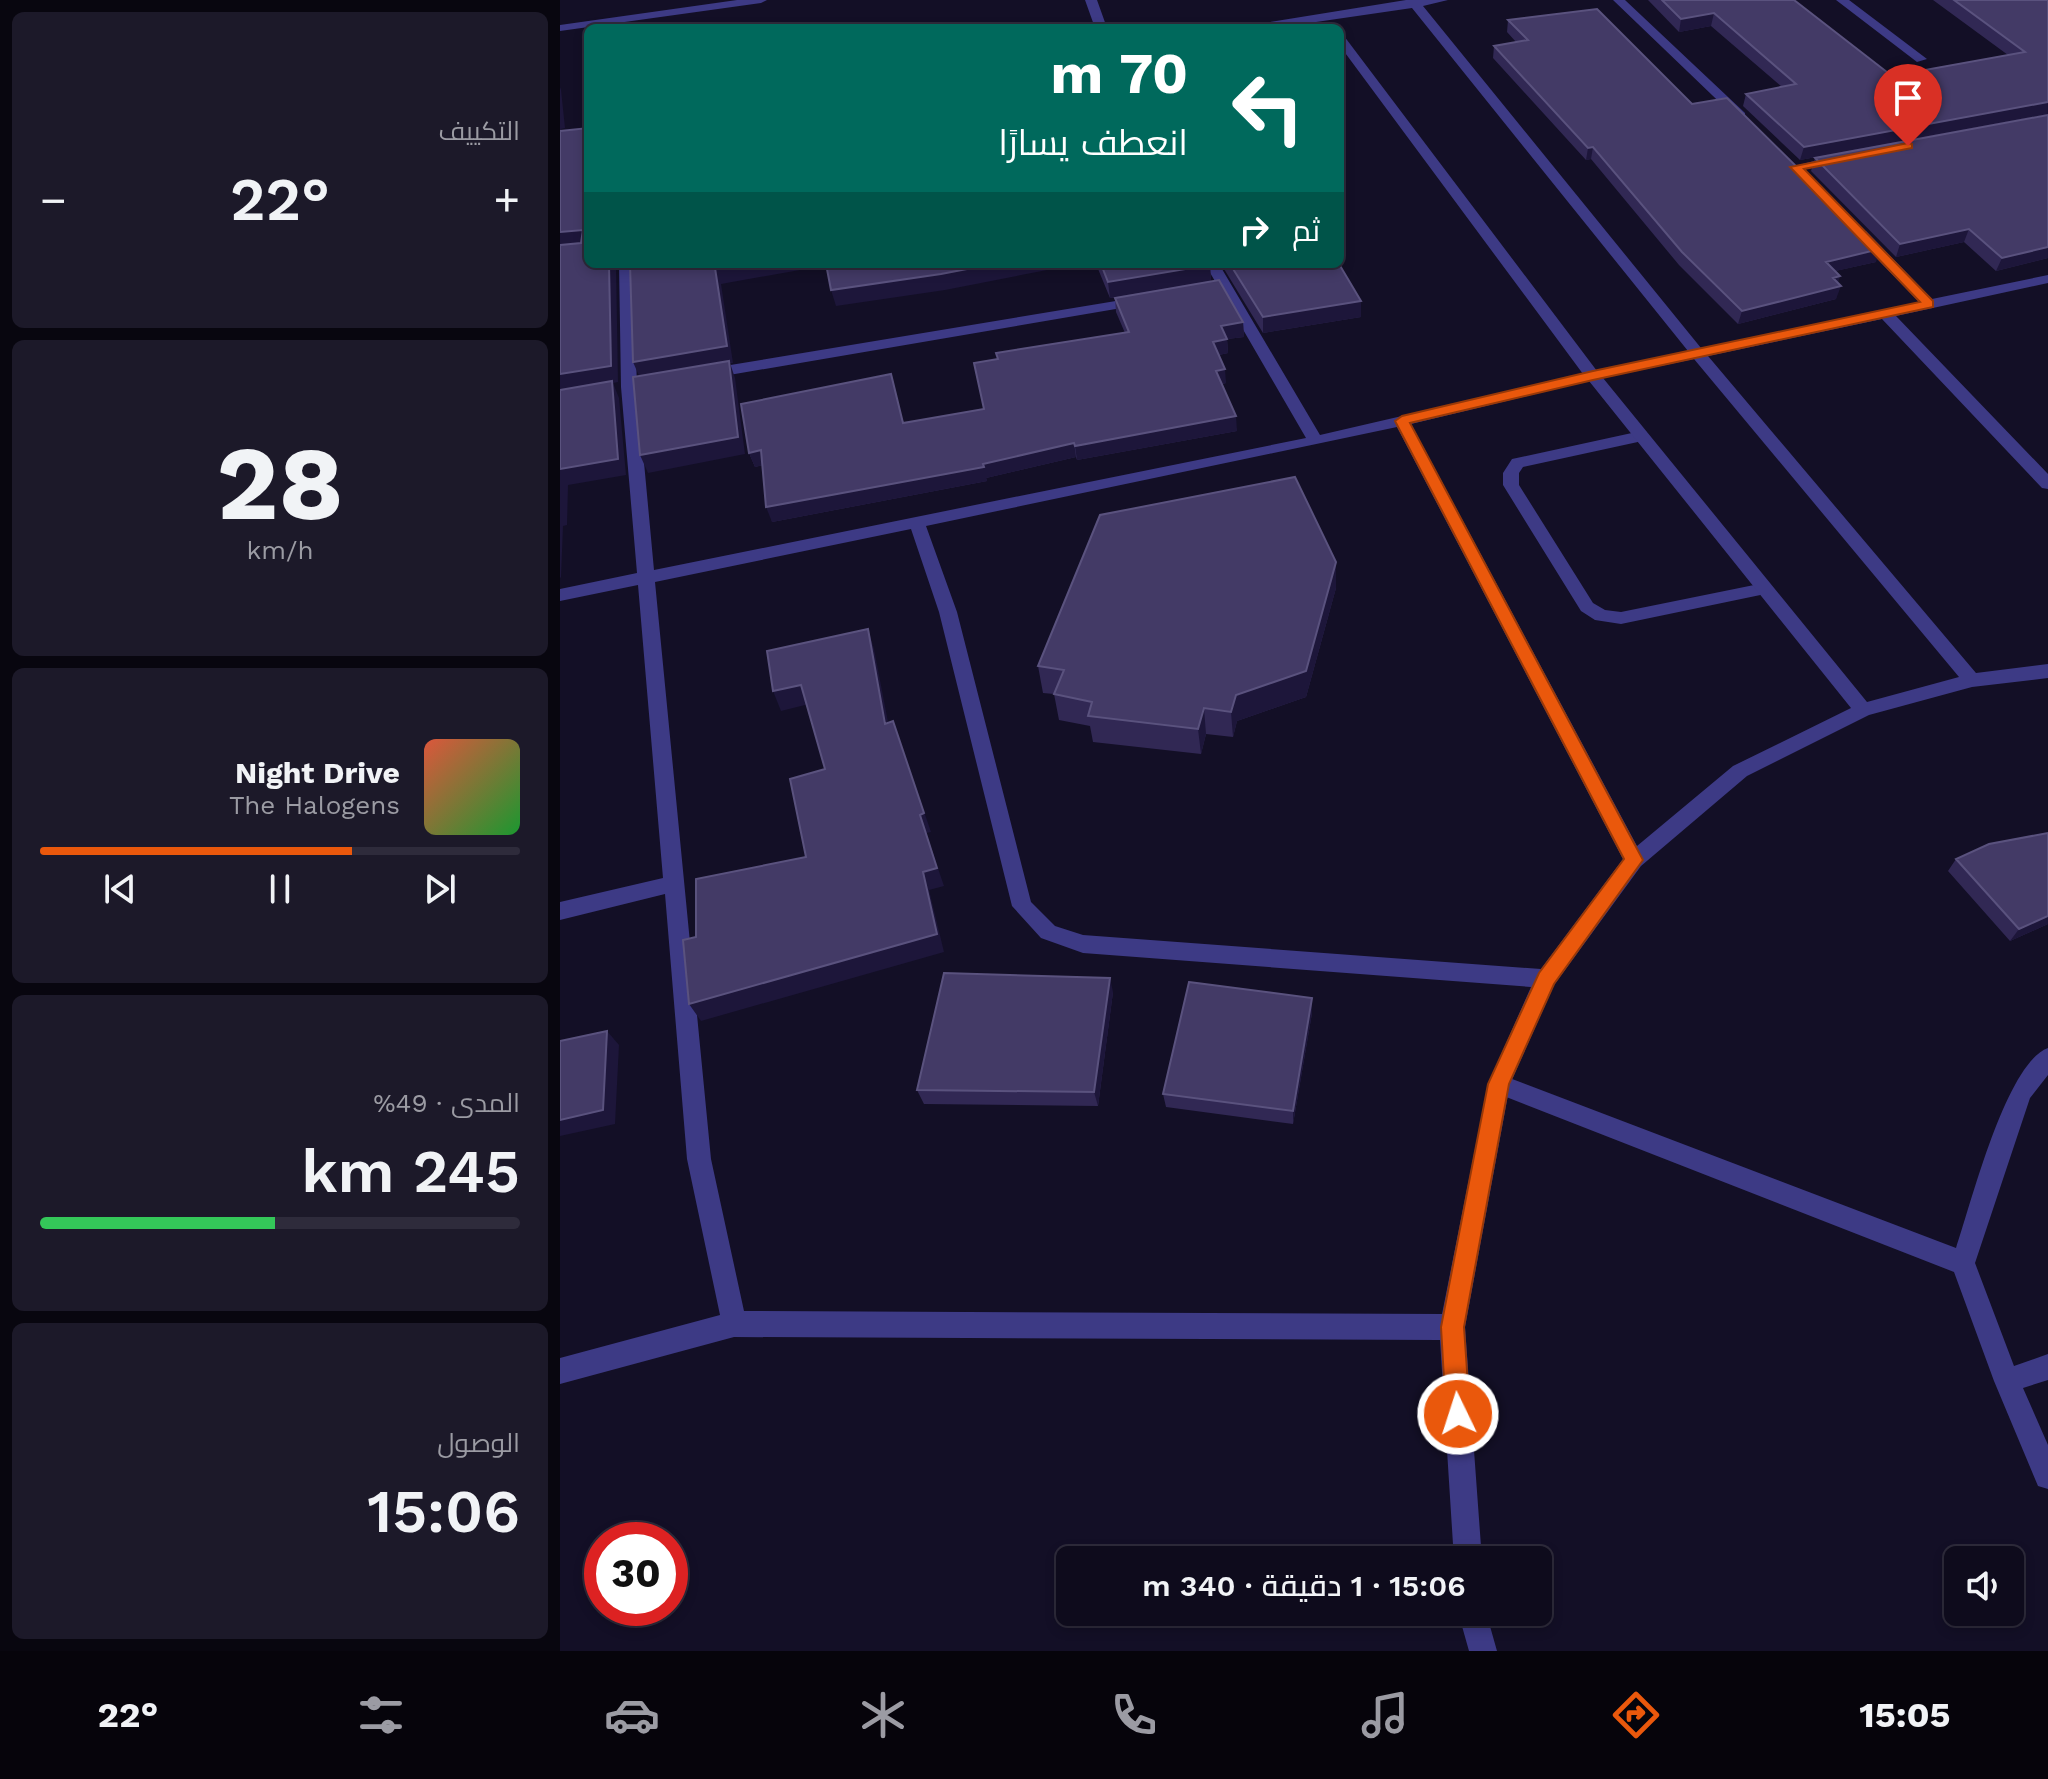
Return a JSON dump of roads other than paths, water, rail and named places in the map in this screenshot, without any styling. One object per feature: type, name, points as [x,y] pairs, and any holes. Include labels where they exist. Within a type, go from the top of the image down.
[{"type":"street","points":[[622,23],[761,0]]},
{"type":"street","points":[[1091,0],[1100,24]]},
{"type":"street","points":[[1281,24],[1442,0]]},
{"type":"street","points":[[1619,0],[1752,125]]},
{"type":"street","points":[[1842,0],[1921,59]]},
{"type":"street","points":[[1413,2],[1698,354],[1972,680]]},
{"type":"street","points":[[560,28],[584,26]]},
{"type":"street","points":[[1344,43],[1593,376],[1863,710]]},
{"type":"street","points":[[1796,167],[1855,156]]},
{"type":"street","points":[[1785,157],[1807,179]]},
{"type":"street","points":[[1851,224],[1929,304]]},
{"type":"street","points":[[626,268],[629,387],[699,1159],[734,1324]]},
{"type":"street","points":[[1213,268],[1218,288],[1316,441]]},
{"type":"street","points":[[560,595],[1316,441],[1593,376],[2048,279]]},
{"type":"street","points":[[692,377],[1163,297]]},
{"type":"street","points":[[1885,313],[2048,484]]},
{"type":"street","points":[[1402,421],[1634,860]]},
{"type":"street","points":[[1641,436],[1518,463],[1511,473],[1511,485],[1587,607],[1601,616],[1621,618],[1764,589]]},
{"type":"street","points":[[917,523],[948,612],[1022,906],[1048,932],[1083,944],[1546,979]]},
{"type":"street","points":[[1467,1546],[1452,1327],[1499,1084],[1546,979],[1634,860],[1740,771],[1863,710],[1972,680],[2048,671]]},
{"type":"street","points":[[560,911],[676,883]]},
{"type":"street","points":[[2048,1058],[2020,1093],[1963,1263],[2007,1381],[2048,1476]]},
{"type":"street","points":[[1499,1084],[1963,1263]]},
{"type":"street","points":[[560,1371],[734,1324],[1452,1327]]},
{"type":"street","points":[[2007,1381],[2048,1367]]},
{"type":"street","points":[[1476,1626],[1483,1651]]}]
